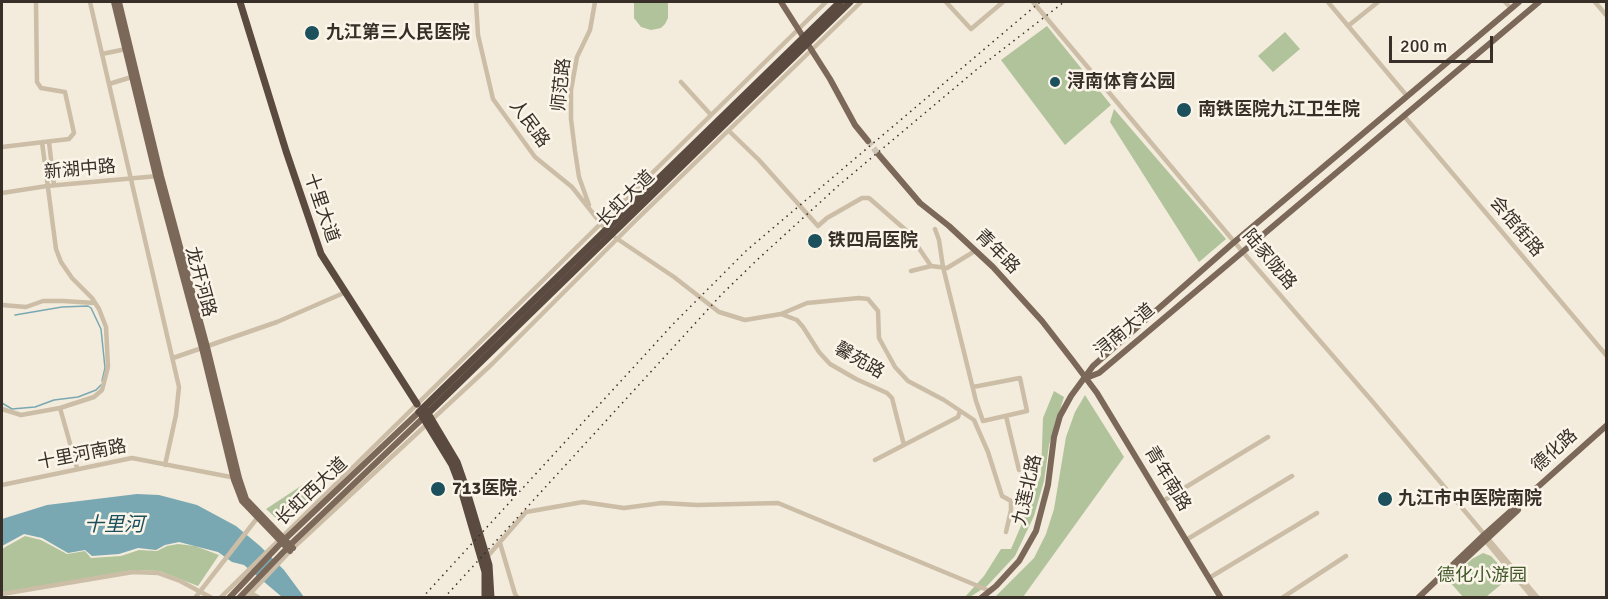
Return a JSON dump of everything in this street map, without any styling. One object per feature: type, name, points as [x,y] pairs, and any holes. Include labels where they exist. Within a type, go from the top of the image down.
[{"type":"highway","name":"十里大道","points":[[240,2],[286,151],[321,254],[457,462],[487,557],[491,578],[491,597]]},
{"type":"highway","name":"长虹大道","points":[[807,43],[840,2]]},
{"type":"highway","name":"长虹大道","points":[[424,414],[850,2]]},
{"type":"highway","name":"十里大道","points":[[424,414],[452,465],[460,486],[485,572],[485,597]]},
{"type":"main road","name":"龙开河路","points":[[114,2],[205,348],[236,478],[258,517],[284,545]]},
{"type":"main road","name":"龙开河路","points":[[119,2],[127,48]]},
{"type":"main road","points":[[782,2],[855,125],[868,141]]},
{"type":"main road","name":"浔南大道","points":[[1085,378],[1093,366],[1236,241],[1519,2]]},
{"type":"main road","name":"浔南大道","points":[[1085,378],[1099,373],[1539,2]]},
{"type":"main road","name":"青年路","points":[[879,155],[920,203],[993,267],[1042,321],[1085,378]]},
{"type":"main road","name":"青年南路","points":[[1085,378],[1097,393],[1221,597]]},
{"type":"main road","name":"九莲北路","points":[[981,597],[990,591],[1019,561],[1036,531],[1048,485],[1054,437],[1060,416],[1071,396],[1085,378]]},
{"type":"main road","name":"长虹西大道","points":[[239,597],[284,545],[424,414]]},
{"type":"main road","name":"德化路","points":[[1423,597],[1606,426]]},
{"type":"main road","name":"德化路","points":[[1418,597],[1606,430]]},
{"type":"main road","name":"长虹西大道","points":[[229,597],[247,586]]},
{"type":"street","points":[[2,147],[69,139],[74,133],[65,93],[40,88],[37,82],[36,2]]},
{"type":"street","points":[[90,2],[179,387],[165,465]]},
{"type":"street","name":"人民路","points":[[476,2],[478,34],[494,99],[535,157],[572,187],[611,235],[674,277],[719,312],[745,320],[781,314]]},
{"type":"street","name":"师范路","points":[[589,208],[579,177],[575,151],[571,119],[571,90],[577,57],[590,30],[595,2]]},
{"type":"street","points":[[220,597],[247,586],[284,545],[424,414],[600,222],[826,2]]},
{"type":"street","points":[[611,235],[729,131],[807,43],[861,2]]},
{"type":"street","points":[[946,2],[971,29],[1003,2]]},
{"type":"street","name":"陆家陇路","points":[[1034,2],[1485,538]]},
{"type":"street","points":[[1328,2],[1407,96]]},
{"type":"street","points":[[1348,26],[1378,2]]},
{"type":"street","points":[[1505,2],[1510,8]]},
{"type":"street","points":[[1595,2],[1606,15]]},
{"type":"street","points":[[102,54],[127,48]]},
{"type":"street","points":[[109,84],[134,76]]},
{"type":"street","points":[[681,82],[711,115]]},
{"type":"street","name":"会馆街路","points":[[1404,116],[1606,356]]},
{"type":"street","points":[[729,131],[818,226],[827,218],[862,198],[869,198],[908,232],[931,266]]},
{"type":"street","points":[[42,142],[51,185]]},
{"type":"street","points":[[2,409],[21,415],[60,408],[94,397],[102,390],[105,382],[108,348],[106,327],[96,303],[72,278],[61,262],[56,249],[49,142]]},
{"type":"street","name":"新湖中路","points":[[2,193],[51,185],[158,176]]},
{"type":"street","points":[[935,229],[943,267],[973,387],[983,421],[1027,411],[1020,378],[973,387]]},
{"type":"street","points":[[911,271],[931,266],[947,268],[975,251]]},
{"type":"street","points":[[173,358],[277,322],[346,292]]},
{"type":"street","points":[[781,314],[807,303],[868,299],[878,311],[879,338],[895,367],[908,381],[944,400],[974,420],[988,452],[1002,496],[1011,501],[1006,532]]},
{"type":"street","points":[[2,305],[26,307],[43,301],[96,303]]},
{"type":"street","name":"馨苑路","points":[[781,314],[796,320],[804,327],[819,352],[830,364],[887,393],[892,398],[904,446]]},
{"type":"street","points":[[60,408],[77,468]]},
{"type":"street","points":[[875,460],[958,417],[960,411]]},
{"type":"street","points":[[1006,416],[1019,470]]},
{"type":"street","points":[[1163,501],[1268,437]]},
{"type":"street","name":"十里河南路","points":[[2,485],[132,458],[236,478]]},
{"type":"street","points":[[1186,540],[1292,476]]},
{"type":"street","points":[[487,557],[526,512],[583,502],[624,508],[662,503],[697,505],[778,502],[990,591]]},
{"type":"street","points":[[1209,578],[1317,513]]},
{"type":"street","points":[[195,597],[258,517]]},
{"type":"street","points":[[1485,538],[1533,597]]},
{"type":"street","points":[[1485,538],[1538,597]]},
{"type":"street","points":[[500,543],[515,594],[518,597]]},
{"type":"street","points":[[1282,597],[1346,556]]},
{"type":"street","points":[[2,594],[133,572],[158,573],[212,597]]},
{"type":"street","points":[[246,597],[247,586]]},
{"type":"street","points":[[247,586],[259,597]]},
{"type":"green space","points":[[634,2],[668,2],[668,18],[665,24],[661,28],[651,30],[641,27],[634,18]]},
{"type":"green space","name":"浔南体育公园","points":[[1047,26],[1111,105],[1065,145],[1001,60]]},
{"type":"green space","points":[[1285,32],[1300,49],[1273,72],[1258,56]]},
{"type":"green space","points":[[1114,109],[1226,239],[1199,262],[1110,122]]},
{"type":"green space","points":[[1054,391],[1064,397],[1049,445],[1044,481],[1034,516],[1015,556],[987,586],[970,597],[964,598],[984,576],[1001,549],[1011,549],[1023,521],[1021,513],[1024,501],[1032,496],[1041,475],[1043,418]]},
{"type":"green space","points":[[1085,395],[1124,457],[1023,597],[995,597],[1034,558],[1046,534],[1054,509],[1066,437],[1075,412]]},
{"type":"green space","points":[[313,478],[319,487],[288,521],[276,518],[266,509]]},
{"type":"green space","points":[[25,536],[41,540],[67,554],[85,551],[91,558],[121,556],[139,550],[157,551],[178,544],[195,546],[219,555],[198,586],[159,571],[133,570],[2,593],[2,549]]},
{"type":"green space","name":"德化小游园","points":[[1483,553],[1491,556],[1510,577],[1486,597],[1463,597],[1449,581],[1472,559]]},
{"type":"water","name":"十里河","points":[[137,494],[159,495],[197,505],[236,526],[284,570],[304,597],[282,597],[244,565],[232,562],[218,552],[179,542],[156,550],[138,548],[119,554],[92,556],[85,550],[68,553],[42,538],[24,534],[2,546],[2,519],[47,505]]},
{"type":"waterway","points":[[15,315],[62,307],[88,306],[91,308],[101,329],[105,368],[102,381]]},
{"type":"waterway","points":[[2,403],[12,409],[35,407],[54,400],[78,397],[96,390],[101,385]]},
{"type":"tunnel","points":[[868,141],[879,155]]},
{"type":"railway","points":[[422,598],[675,322],[747,250],[1040,2]]},
{"type":"railway","points":[[444,598],[722,294],[757,260],[838,186],[976,70],[1064,2]]},
{"type":"place","name":"九江第三人民医院","points":[[312,33]]},
{"type":"place","name":"浔南体育公园","points":[[1055,82]]},
{"type":"place","name":"南铁医院九江卫生院","points":[[1184,110]]},
{"type":"place","name":"铁四局医院","points":[[815,241]]},
{"type":"place","name":"713医院","points":[[438,489]]},
{"type":"place","name":"九江市中医院南院","points":[[1385,499]]}]
